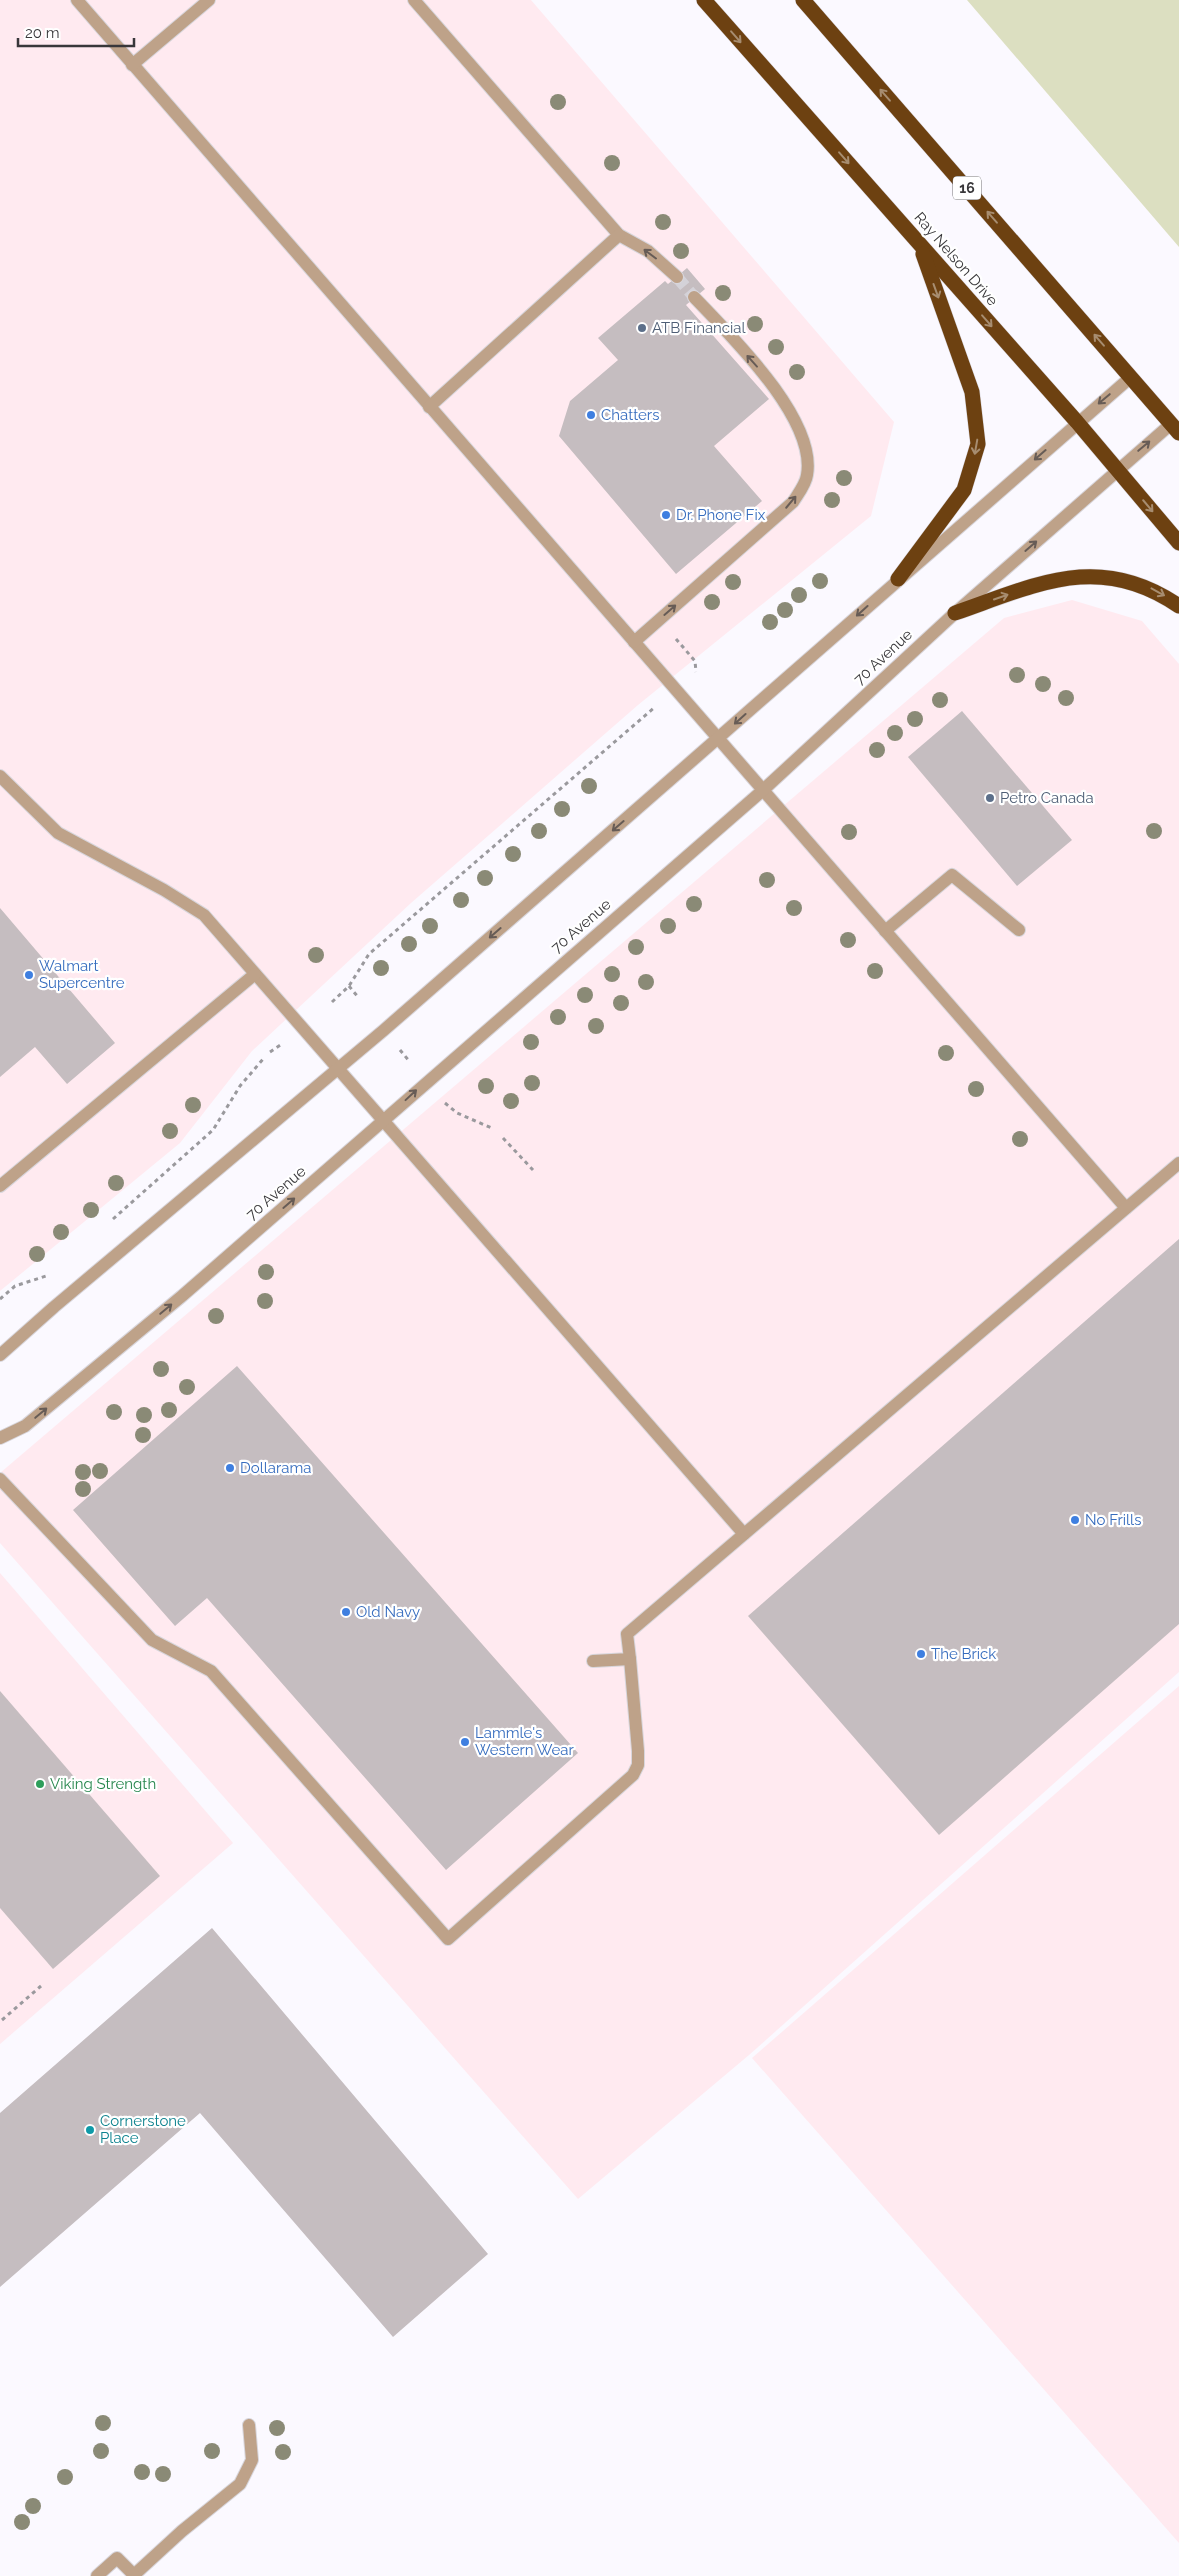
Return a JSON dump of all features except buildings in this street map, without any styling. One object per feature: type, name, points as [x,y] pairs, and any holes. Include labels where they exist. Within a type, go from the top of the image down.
[{"type":"highway","name":"Ray Nelson Drive","points":[[704,0],[1077,422],[1179,542]]},
{"type":"highway","name":"16","points":[[803,0],[1175,428]]},
{"type":"highway","points":[[898,579],[964,490],[978,444],[972,392],[920,245]]},
{"type":"highway","points":[[955,613],[1038,584],[1074,576],[1122,579],[1156,590],[1179,606]]},
{"type":"street","points":[[77,0],[1126,1208]]},
{"type":"street","points":[[132,65],[209,0]]},
{"type":"street","points":[[414,0],[619,236],[648,251],[677,277]]},
{"type":"street","points":[[429,407],[619,236]]},
{"type":"street","points":[[634,642],[793,502],[807,476],[808,452],[795,418],[761,372],[694,297]]},
{"type":"street","points":[[0,1355],[384,1030],[1077,422],[1131,377]]},
{"type":"street","name":"70 Avenue","points":[[0,1438],[25,1426],[145,1327],[762,791],[955,613],[1117,469],[1175,428]]},
{"type":"street","points":[[0,776],[58,833],[164,890],[204,915],[744,1534]]},
{"type":"street","points":[[885,931],[952,875],[1019,930]]},
{"type":"street","points":[[0,1186],[255,974]]},
{"type":"street","points":[[0,1479],[152,1640],[211,1671],[448,1939],[634,1775],[638,1764],[638,1751],[627,1634],[1179,1163]]},
{"type":"street","points":[[593,1661],[630,1659]]},
{"type":"street","points":[[97,2576],[117,2558],[135,2575],[182,2531],[240,2484],[252,2460],[249,2425]]},
{"type":"path","points":[[671,634],[695,661],[697,672]]},
{"type":"path","points":[[332,1002],[349,986],[369,954],[651,710]]},
{"type":"path","points":[[349,986],[358,997]]},
{"type":"path","points":[[384,1030],[446,1104],[457,1113],[494,1130]]},
{"type":"path","points":[[110,1222],[213,1130],[240,1086],[264,1058]]},
{"type":"path","points":[[503,1138],[533,1170]]},
{"type":"path","points":[[0,1299],[15,1286],[50,1275]]},
{"type":"path","points":[[2,2020],[41,1986]]},
{"type":"shaded area","points":[[0,0],[531,0],[894,422],[871,516],[638,705],[411,903],[252,1051],[180,1143],[0,1291]]},
{"type":"shaded area","points":[[1072,600],[1142,621],[1179,664],[1179,1672],[749,2055],[578,2199],[0,1543],[0,1473],[1004,618]]},
{"type":"shaded area","points":[[0,1573],[233,1843],[0,2044]]},
{"type":"shaded area","points":[[1179,1686],[1179,2543],[752,2058]]},
{"type":"green space","points":[[967,0],[1179,0],[1179,247]]},
{"type":"tunnel","points":[[677,277],[694,297]]},
{"type":"place","name":"ATB Financial","points":[[642,328]]},
{"type":"place","name":"Chatters","points":[[591,415]]},
{"type":"place","name":"Dr. Phone Fix","points":[[666,515]]},
{"type":"place","name":"Petro Canada","points":[[990,798]]},
{"type":"place","name":"Walmart Supercentre","points":[[29,975]]},
{"type":"place","name":"Dollarama","points":[[230,1468]]},
{"type":"place","name":"No Frills","points":[[1075,1520]]},
{"type":"place","name":"Old Navy","points":[[346,1612]]},
{"type":"place","name":"The Brick","points":[[921,1654]]},
{"type":"place","name":"Lammle's Western Wear","points":[[465,1742]]},
{"type":"place","name":"Viking Strength","points":[[40,1784]]},
{"type":"place","name":"Cornerstone Place","points":[[90,2130]]}]
